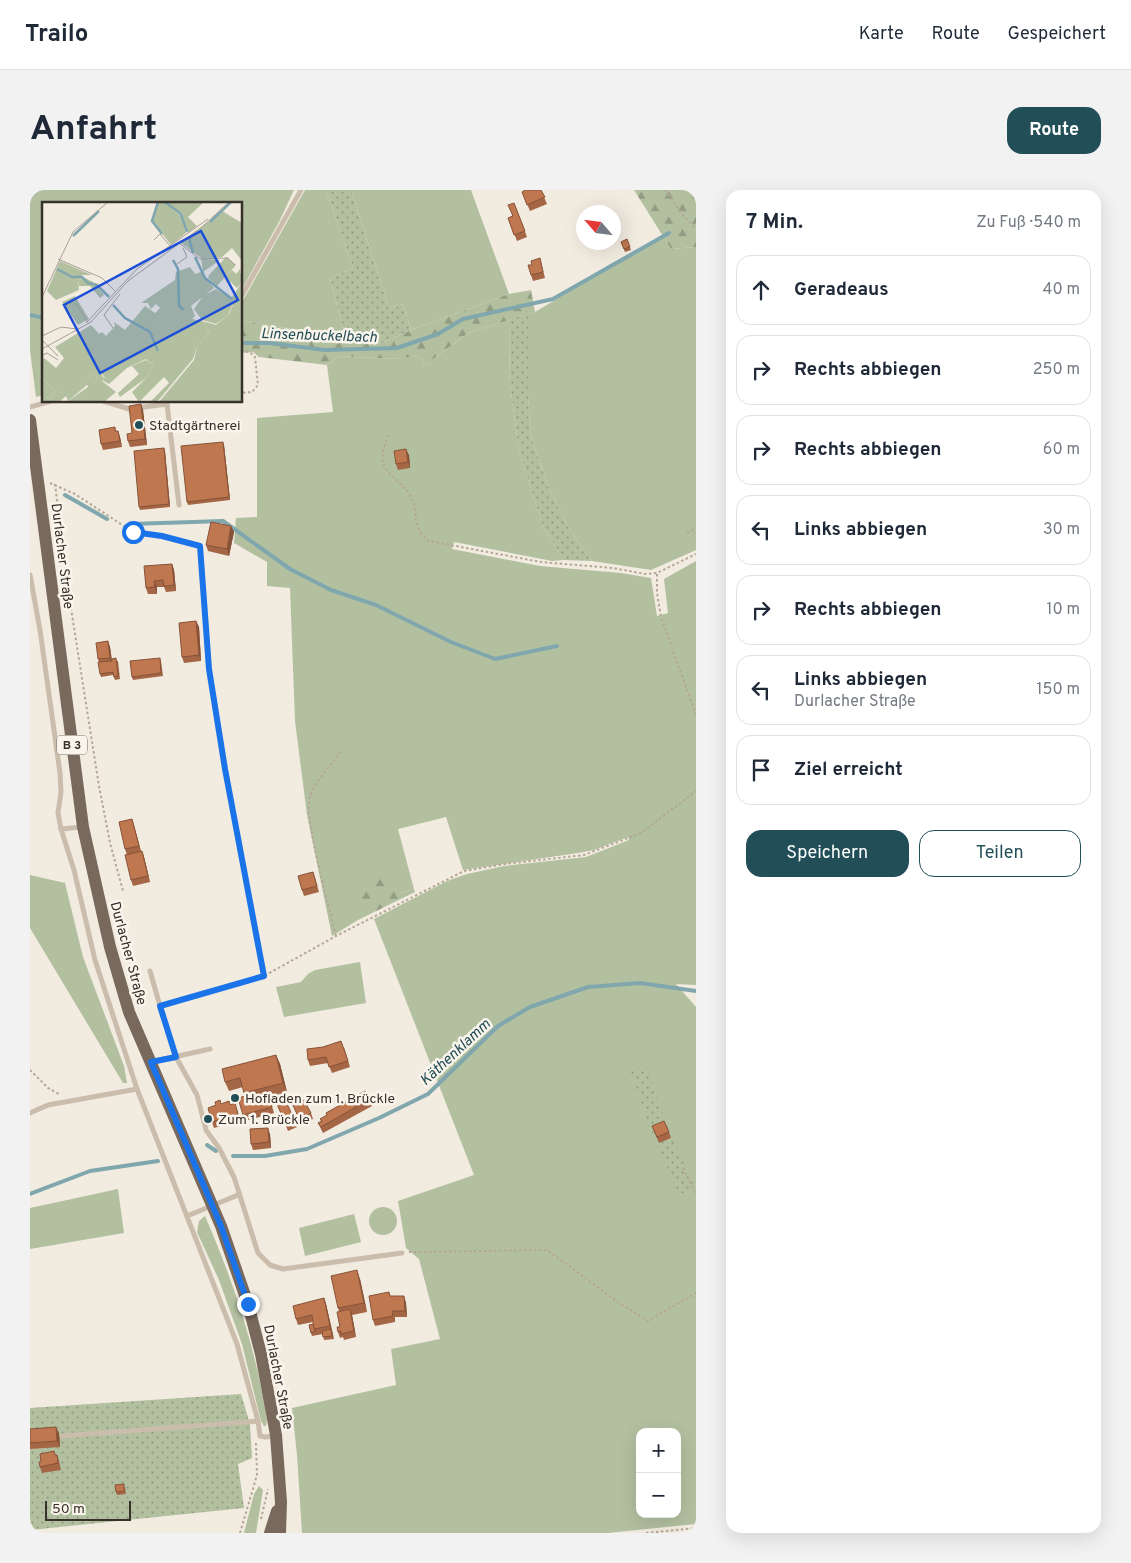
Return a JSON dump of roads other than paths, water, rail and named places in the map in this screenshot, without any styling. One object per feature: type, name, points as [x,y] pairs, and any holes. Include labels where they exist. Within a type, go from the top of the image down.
[{"type":"main road","name":"Durlacher Straße","points":[[30,420],[82,827],[110,947],[130,1012],[221,1226],[250,1312],[263,1362],[276,1435],[281,1502],[280,1533]]},
{"type":"main road","points":[[265,1529],[281,1502]]},
{"type":"lane","points":[[242,295],[301,190]]},
{"type":"lane","points":[[30,407],[48,402]]},
{"type":"lane","points":[[106,402],[128,409],[167,404],[179,504]]},
{"type":"lane","points":[[30,575],[40,630],[60,774],[61,792],[58,812],[95,960],[137,1089],[237,1344],[258,1420],[260,1436],[276,1435]]},
{"type":"lane","points":[[61,829],[82,827]]},
{"type":"lane","points":[[150,971],[160,1006]]},
{"type":"lane","points":[[151,1062],[210,1049]]},
{"type":"lane","points":[[176,1057],[197,1094],[206,1130],[219,1148],[234,1177],[238,1195],[258,1253],[270,1266],[283,1269],[402,1253]]},
{"type":"lane","points":[[30,1113],[48,1105],[137,1089]]},
{"type":"lane","points":[[187,1216],[238,1195]]},
{"type":"lane","points":[[62,1436],[258,1420]]},
{"type":"waterway","name":"Linsenbuckelbach","points":[[242,343],[269,343],[325,350],[397,348],[438,334],[463,319],[553,299],[669,233]]},
{"type":"waterway","name":"Linsenbuckelbach","points":[[30,315],[42,318]]},
{"type":"waterway","points":[[65,495],[107,519]]},
{"type":"waterway","points":[[131,524],[223,521],[290,569],[331,590],[376,605],[451,642],[495,659],[557,646]]},
{"type":"waterway","name":"Käthenklamm","points":[[233,1156],[265,1156],[307,1149],[379,1118],[428,1094],[498,1026],[530,1007],[588,987],[640,983],[696,991]]},
{"type":"waterway","name":"Käthenklamm","points":[[207,1145],[216,1151]]},
{"type":"waterway","points":[[30,1194],[90,1171],[158,1161]]},
{"type":"place","name":"Stadtgärtnerei","points":[[139,425]]},
{"type":"place","name":"Hofladen zum 1. Brückle","points":[[235,1098]]},
{"type":"place","name":"Zum 1. Brückle","points":[[208,1119]]}]
